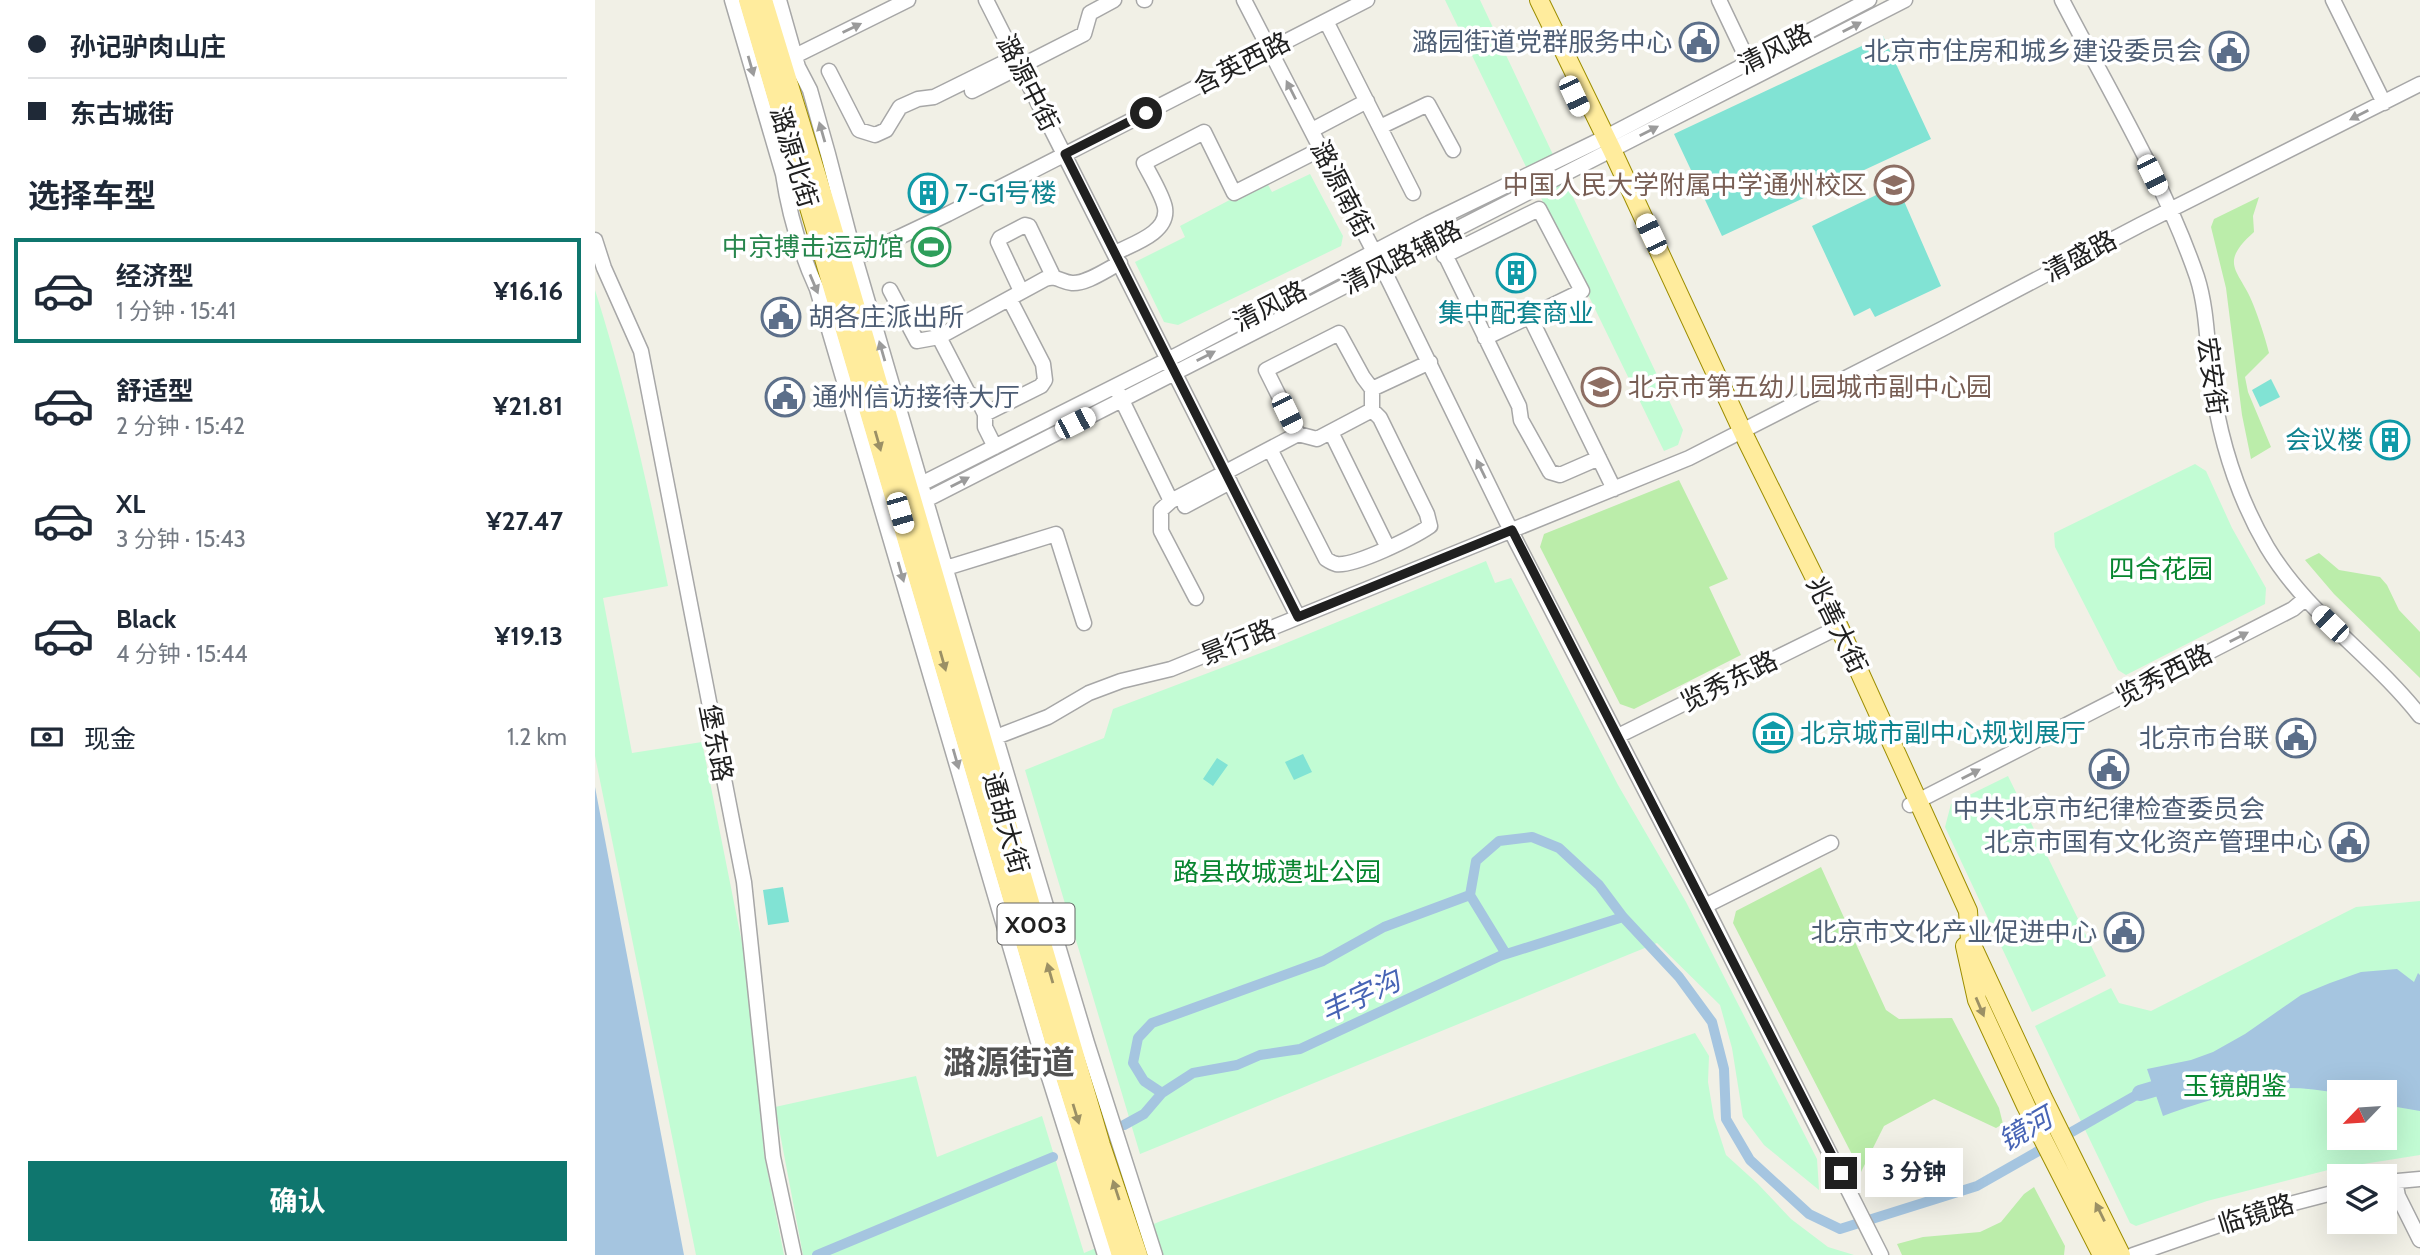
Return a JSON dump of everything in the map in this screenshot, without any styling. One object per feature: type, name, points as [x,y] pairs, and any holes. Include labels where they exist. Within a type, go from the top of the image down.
[{"type":"main road","name":"潞源北街","points":[[748,0],[910,498]]},
{"type":"main road","name":"潞源北街","points":[[763,0],[833,229],[910,498],[924,595]]},
{"type":"main road","name":"兆善大街","points":[[1530,0],[1604,146]]},
{"type":"main road","name":"兆善大街","points":[[1539,0],[1737,433],[1835,629],[1914,802],[1968,911],[1970,941],[2043,1098],[2121,1255]]},
{"type":"main road","name":"通胡大街","points":[[924,595],[984,748],[1101,1145],[1138,1255]]},
{"type":"main road","name":"通胡大街","points":[[984,748],[1077,1117],[1122,1255]]},
{"type":"main road","name":"兆善大街","points":[[1914,802],[1955,905],[1976,1000],[2026,1106],[2102,1255]]},
{"type":"street","points":[[732,0],[783,174],[787,201],[804,261],[817,289],[924,595],[1042,1055],[1105,1255]]},
{"type":"street","points":[[779,0],[795,56],[813,103],[855,258],[910,498],[946,568],[963,628],[984,748],[1091,1054],[1155,1255]]},
{"type":"street","points":[[795,56],[908,0]]},
{"type":"street","name":"潞源中街","points":[[986,0],[1298,617]]},
{"type":"street","points":[[829,71],[859,130],[875,135],[886,130],[900,107],[918,99],[935,97],[1084,34],[1090,13],[1114,0]]},
{"type":"street","name":"潞源南街","points":[[1244,0],[1382,267],[1512,530],[1880,1252]]},
{"type":"street","name":"含英西路","points":[[855,258],[1367,0]]},
{"type":"street","points":[[1719,0],[1749,63]]},
{"type":"street","name":"清风路","points":[[910,498],[995,447],[1116,385],[1172,365],[1429,223],[1604,146],[1749,63],[1869,0]]},
{"type":"street","name":"清风路辅路","points":[[910,498],[1122,400],[1172,365],[1382,267],[1604,146],[1905,0]]},
{"type":"street","name":"宏安街","points":[[2062,0],[2180,233],[2198,280],[2217,415],[2234,475],[2250,514],[2268,547],[2305,599],[2403,695],[2420,716]]},
{"type":"street","points":[[2333,0],[2384,103]]},
{"type":"street","points":[[1326,21],[1413,194]]},
{"type":"street","points":[[972,91],[1018,63]]},
{"type":"street","name":"清盛路","points":[[1737,433],[2420,84]]},
{"type":"street","points":[[1312,130],[1367,101]]},
{"type":"street","points":[[1380,127],[1428,104],[1453,150]]},
{"type":"street","points":[[985,414],[1041,386],[1045,380],[1042,364],[998,242],[1000,238],[1025,225],[1028,226],[1053,276],[1073,283],[1085,280],[1159,228],[1165,208],[1144,163],[1204,132],[1234,193],[1321,149]]},
{"type":"street","points":[[1444,256],[1539,209],[1582,291],[1485,338]]},
{"type":"street","points":[[1429,223],[1519,406],[1521,420],[1550,472],[1560,475],[1599,458]]},
{"type":"street","name":"堡东路","points":[[595,240],[604,268],[641,351],[744,882],[773,1157],[795,1255]]},
{"type":"street","points":[[890,290],[917,341],[939,337],[1053,276]]},
{"type":"street","points":[[1529,317],[1614,489]]},
{"type":"street","points":[[1270,449],[1325,559],[1334,564],[1344,564],[1388,548],[1414,537],[1430,526],[1427,514],[1380,418],[1372,410],[1372,389],[1339,333],[1266,370],[1298,434]]},
{"type":"street","points":[[939,337],[967,391],[980,404],[985,414],[985,427],[995,447]]},
{"type":"street","points":[[1372,389],[1430,362]]},
{"type":"street","points":[[1116,385],[1171,501]]},
{"type":"street","points":[[1185,506],[1270,449],[1298,434],[1317,439],[1372,410]]},
{"type":"street","points":[[1331,432],[1388,548]]},
{"type":"street","name":"景行路","points":[[984,748],[1048,717],[1089,693],[1121,681],[1171,669],[1689,458],[1737,433]]},
{"type":"street","points":[[1196,598],[1161,531],[1161,510],[1171,501],[1228,477]]},
{"type":"street","points":[[946,568],[1056,534],[1084,623]]},
{"type":"street","name":"览秀西路","points":[[1914,802],[2293,609],[2305,599]]},
{"type":"street","name":"览秀东路","points":[[1618,736],[1835,629]]},
{"type":"street","points":[[1705,906],[1831,843]]},
{"type":"street","points":[[2397,1181],[2420,1179]]},
{"type":"street","name":"临镜路","points":[[2133,1255],[2251,1214],[2327,1194]]},
{"type":"street","points":[[2397,1194],[2420,1240]]},
{"type":"green space","points":[[1445,0],[1480,0],[1683,430],[1678,445],[1664,451]]},
{"type":"green space","points":[[1310,174],[1343,236],[1341,246],[1178,325],[1164,322],[1135,262],[1185,237],[1180,226],[1266,181],[1272,192]]},
{"type":"green space","points":[[2259,197],[2253,216],[2254,232],[2236,252],[2234,260],[2269,353],[2245,377],[2248,392],[2271,447],[2251,459],[2242,415],[2226,288],[2211,227],[2214,219]]},
{"type":"green space","points":[[595,290],[636,437],[668,586],[603,598],[632,753],[702,742],[748,973],[764,1154],[784,1255],[696,1255],[595,756]]},
{"type":"green space","name":"四合花园","points":[[2195,464],[2206,471],[2232,528],[2266,588],[2265,604],[2126,675],[2118,670],[2055,547],[2054,533]]},
{"type":"green space","points":[[1679,480],[1728,579],[1709,587],[1741,655],[1634,709],[1620,704],[1540,547],[1544,534]]},
{"type":"green space","points":[[2319,553],[2339,570],[2380,577],[2387,585],[2399,610],[2420,632],[2420,678],[2334,594],[2305,560]]},
{"type":"green space","name":"路县故城遗址公园","points":[[1486,561],[1495,583],[1511,578],[1618,785],[1686,902],[1817,1159],[1819,1190],[1764,1145],[1743,1117],[1732,1048],[1720,1005],[1657,943],[1140,1154],[1025,770],[1104,738],[1113,709],[1274,648]]},
{"type":"green space","points":[[2008,776],[2106,976],[2032,1012],[1945,827],[1951,804]]},
{"type":"green space","points":[[1821,867],[1886,1010],[1899,1019],[1952,1018],[1999,1108],[2003,1124],[1996,1128],[1934,1099],[1884,1126],[1861,1172],[1733,923],[1736,911]]},
{"type":"green space","name":"玉镜朗鉴","points":[[2420,901],[2420,1155],[2363,1164],[2327,1164],[2327,1170],[2207,1201],[2136,1226],[2130,1223],[2035,1026],[2111,988],[2119,1003],[2151,1011],[2356,907]]},
{"type":"green space","points":[[1695,1033],[1709,1056],[1708,1082],[1714,1118],[1726,1155],[1791,1219],[1828,1247],[1854,1255],[803,1255],[775,1107],[916,1076],[937,1157],[1042,1116],[1084,1253],[1161,1221]]},
{"type":"green space","points":[[2034,1187],[2065,1246],[2064,1255],[1902,1255],[1897,1244],[1923,1237],[1980,1232],[2001,1222],[2024,1194]]},
{"type":"shaded area","points":[[1883,36],[1931,139],[1722,236],[1674,134]]},
{"type":"shaded area","points":[[1897,185],[1941,286],[1875,317],[1870,308],[1854,316],[1812,226]]},
{"type":"shaded area","points":[[2271,379],[2280,397],[2260,407],[2252,390]]},
{"type":"shaded area","points":[[1303,754],[1312,772],[1294,780],[1285,762]]},
{"type":"shaded area","points":[[1217,758],[1228,765],[1213,786],[1203,779]]},
{"type":"shaded area","points":[[595,787],[684,1255],[595,1255]]},
{"type":"shaded area","points":[[783,887],[789,922],[768,925],[763,890]]},
{"type":"shaded area","points":[[2397,969],[2414,982],[2418,973],[2420,975],[2420,1111],[2397,1107],[2397,1080],[2327,1080],[2327,1092],[2293,1088],[2250,1091],[2207,1101],[2163,1116],[2147,1069],[2191,1060],[2213,1052],[2245,1034],[2301,995],[2361,972]]},
{"type":"waterway","name":"镜河","points":[[1470,895],[1476,861],[1499,841],[1532,837],[1559,848],[1599,885],[1623,917],[1679,977],[1712,1022],[1724,1069],[1726,1119],[1750,1160],[1809,1214],[1840,1229],[1977,1186],[2140,1093]]},
{"type":"waterway","points":[[1162,1093],[1144,1081],[1133,1063],[1138,1038],[1152,1023],[1323,961],[1384,927],[1470,895],[1506,954]]},
{"type":"waterway","name":"丰字沟","points":[[1124,1125],[1144,1114],[1162,1093],[1193,1073],[1237,1065],[1260,1055],[1300,1049],[1500,956],[1623,917]]},
{"type":"waterway","name":"镜河","points":[[2140,1093],[2174,1083]]},
{"type":"waterway","name":"丰字沟","points":[[817,1255],[1053,1157]]},
{"type":"place","name":"潞园街道党群服务中心","points":[[1699,42]]},
{"type":"place","name":"北京市住房和城乡建设委员会","points":[[2229,51]]},
{"type":"place","name":"中国人民大学附属中学通州校区","points":[[1894,185]]},
{"type":"place","name":"7-G1号楼","points":[[928,193]]},
{"type":"place","name":"中京搏击运动馆","points":[[931,247]]},
{"type":"place","name":"集中配套商业","points":[[1516,273]]},
{"type":"place","name":"胡各庄派出所","points":[[781,317]]},
{"type":"place","name":"北京市第五幼儿园城市副中心园","points":[[1601,387]]},
{"type":"place","name":"通州信访接待大厅","points":[[785,397]]},
{"type":"place","name":"会议楼","points":[[2390,440]]},
{"type":"place","name":"北京城市副中心规划展厅","points":[[1773,733]]},
{"type":"place","name":"北京市台联","points":[[2296,738]]},
{"type":"place","name":"中共北京市纪律检查委员会","points":[[2109,769]]},
{"type":"place","name":"北京市国有文化资产管理中心","points":[[2349,842]]},
{"type":"place","name":"北京市文化产业促进中心","points":[[2124,932]]},
{"type":"district","name":"潞源街道","points":[[1009,1062]]},
{"type":"route","points":[[1146,113],[1065,154],[1298,617],[1512,530],[1841,1173]]}]
